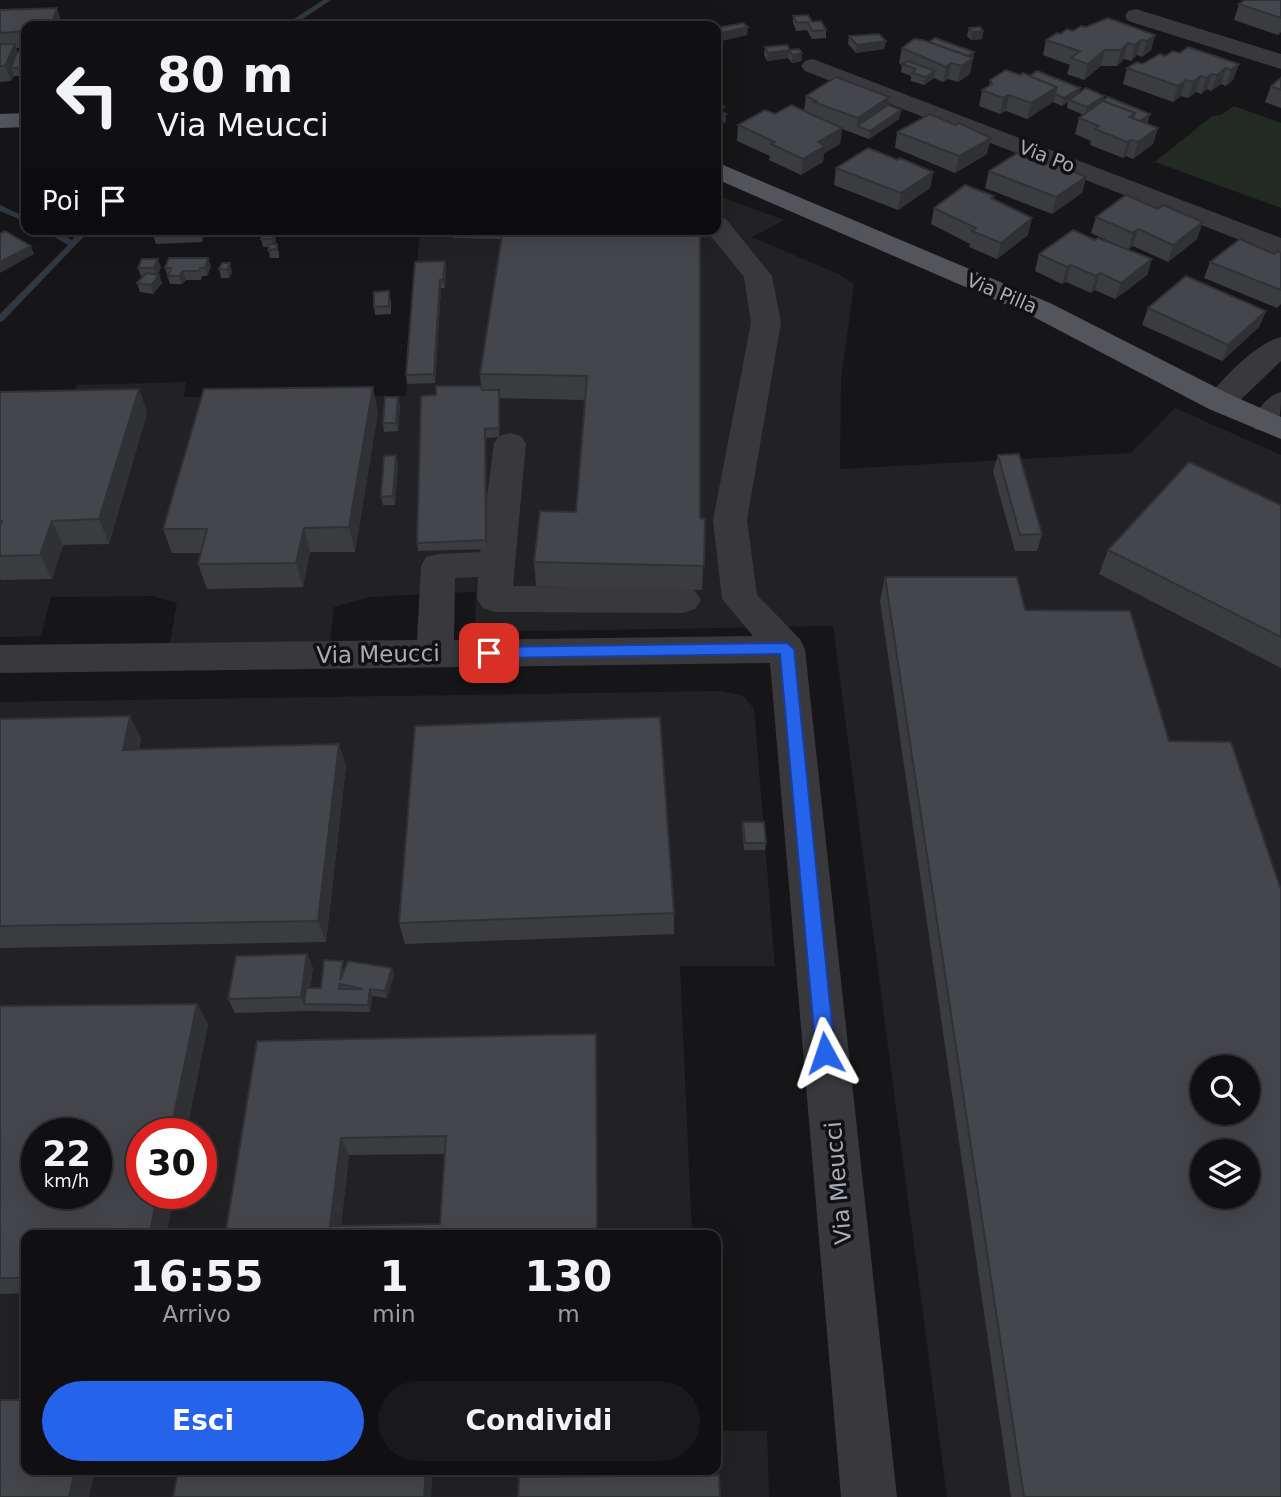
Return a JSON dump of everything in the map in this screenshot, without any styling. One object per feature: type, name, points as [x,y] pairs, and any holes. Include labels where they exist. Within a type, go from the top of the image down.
[{"type":"main road","points":[[0,121],[21,120]]},
{"type":"main road","name":"Via Pilla","points":[[721,172],[1040,309],[1220,402],[1276,418]]},
{"type":"street","points":[[1136,16],[1281,62]]},
{"type":"street","name":"Via Po","points":[[813,66],[1281,248]]},
{"type":"street","points":[[721,231],[758,276],[766,323],[730,520],[740,599],[787,649]]},
{"type":"street","points":[[1220,402],[1267,374],[1281,346]]},
{"type":"street","points":[[510,443],[496,564],[495,599],[683,600]]},
{"type":"street","points":[[435,653],[438,566],[496,564]]},
{"type":"street","name":"Via Meucci","points":[[0,659],[787,649],[869,1497]]},
{"type":"shaded area","points":[[1234,106],[1281,123],[1281,208],[1155,162],[1212,116],[1221,115]]},
{"type":"shaded area","points":[[721,197],[784,220],[752,237],[838,274],[854,284],[841,380],[840,469],[1131,453],[1175,408],[1281,455],[1281,1497],[947,1497],[833,626],[475,632],[476,592],[444,593],[370,597],[334,607],[330,642],[169,648],[177,603],[152,596],[51,597],[41,636],[0,637],[0,417],[67,415],[77,385],[186,382],[184,397],[406,396],[419,235],[721,235]]},
{"type":"shaded area","points":[[721,691],[744,696],[754,709],[775,966],[680,966],[692,1230],[21,1230],[21,1475],[721,1475],[721,1431],[767,1431],[769,1497],[0,1497],[0,702]]},
{"type":"building","points":[[1245,0],[1281,0],[1281,18],[1239,4]]},
{"type":"building","points":[[57,8],[52,21],[21,21],[21,31],[0,33],[0,10]]},
{"type":"building","points":[[808,15],[812,22],[821,21],[826,30],[812,31],[808,22],[797,23],[793,16]]},
{"type":"building","points":[[1108,18],[1155,35],[1135,45],[1128,43],[1121,50],[1105,50],[1088,64],[1071,58],[1080,51],[1046,40],[1067,29],[1073,31]]},
{"type":"building","points":[[743,23],[748,27],[722,33],[721,27]]},
{"type":"building","points":[[980,27],[983,31],[972,32],[969,28]]},
{"type":"building","points":[[879,34],[886,41],[857,45],[849,36]]},
{"type":"building","points":[[935,38],[974,52],[968,56],[929,42]]},
{"type":"building","points":[[914,39],[973,58],[961,66],[951,63],[946,67],[902,48]]},
{"type":"building","points":[[0,44],[15,44],[5,66],[0,66]]},
{"type":"building","points":[[787,45],[790,50],[768,53],[765,47]]},
{"type":"building","points":[[1188,47],[1239,64],[1231,70],[1226,68],[1217,75],[1212,74],[1206,78],[1201,76],[1193,82],[1186,80],[1178,86],[1127,68],[1137,62],[1142,64],[1160,54],[1165,56],[1173,51],[1180,53]]},
{"type":"building","points":[[799,49],[802,53],[792,55],[789,50]]},
{"type":"building","points":[[17,52],[21,52],[21,67],[11,68]]},
{"type":"building","points":[[908,61],[935,71],[925,77],[912,73],[916,69],[902,64]]},
{"type":"building","points":[[1006,70],[1020,75],[1023,73],[1057,87],[1031,103],[1009,95],[1003,98],[982,90],[992,84],[990,80]]},
{"type":"building","points":[[1037,71],[1080,88],[1064,98],[1055,94],[1057,87],[1030,76]]},
{"type":"building","points":[[836,77],[889,97],[858,118],[813,102],[816,101],[806,96]]},
{"type":"building","points":[[1281,78],[1281,90],[1271,86]]},
{"type":"building","points":[[1086,88],[1104,96],[1087,107],[1069,100]]},
{"type":"building","points":[[1108,97],[1150,114],[1140,121],[1133,118],[1135,113],[1103,101],[1091,109]]},
{"type":"building","points":[[1103,101],[1135,113],[1129,117],[1158,128],[1138,142],[1127,142],[1095,129],[1099,126],[1079,118]]},
{"type":"building","points":[[791,105],[842,128],[818,142],[825,146],[803,159],[738,125],[765,110],[775,114]]},
{"type":"building","points":[[888,105],[901,110],[870,131],[857,126]]},
{"type":"building","points":[[930,114],[955,125],[959,123],[991,138],[959,156],[897,132]]},
{"type":"building","points":[[868,148],[933,172],[901,193],[836,168]]},
{"type":"building","points":[[1019,152],[1047,164],[1051,161],[1086,177],[1056,197],[989,171]]},
{"type":"building","points":[[965,185],[994,196],[991,198],[1032,218],[1001,243],[972,231],[976,228],[934,208]]},
{"type":"building","points":[[1126,195],[1158,209],[1163,205],[1203,222],[1173,245],[1138,229],[1133,233],[1096,217]]},
{"type":"building","points":[[1073,230],[1152,259],[1121,283],[1100,273],[1096,276],[1071,265],[1067,267],[1039,254]]},
{"type":"building","points":[[5,231],[31,246],[0,262],[0,234]]},
{"type":"building","points":[[263,235],[273,235],[272,239],[261,239]]},
{"type":"building","points":[[502,235],[700,235],[700,518],[705,519],[704,566],[534,562],[540,511],[576,512],[587,376],[480,374]]},
{"type":"building","points":[[1240,239],[1274,254],[1277,251],[1281,253],[1281,290],[1210,262]]},
{"type":"building","points":[[269,244],[277,244],[277,249],[268,250]]},
{"type":"building","points":[[169,258],[208,258],[205,268],[200,268],[199,271],[183,271],[179,276],[168,276],[171,268],[165,268]]},
{"type":"building","points":[[142,259],[158,259],[154,268],[138,268]]},
{"type":"building","points":[[445,261],[443,280],[440,280],[434,374],[406,375],[415,262]]},
{"type":"building","points":[[222,263],[230,263],[227,270],[219,269]]},
{"type":"building","points":[[146,273],[159,275],[151,285],[137,283]]},
{"type":"building","points":[[1186,276],[1266,311],[1228,345],[1148,308]]},
{"type":"building","points":[[389,291],[389,306],[374,307],[374,292]]},
{"type":"building","points":[[436,386],[481,386],[482,390],[499,390],[499,428],[485,429],[486,540],[417,543],[421,396],[436,395]]},
{"type":"building","points":[[373,387],[349,527],[304,528],[296,563],[198,564],[207,529],[163,529],[204,389]]},
{"type":"building","points":[[139,389],[99,519],[52,521],[40,555],[0,556],[0,392]]},
{"type":"building","points":[[385,397],[398,397],[396,423],[383,423]]},
{"type":"building","points":[[1019,454],[1042,534],[1020,535],[998,455]]},
{"type":"building","points":[[396,455],[393,496],[381,497],[384,456]]},
{"type":"building","points":[[1189,462],[1281,505],[1281,637],[1108,550]]},
{"type":"building","points":[[885,577],[1017,577],[1025,610],[1130,611],[1169,741],[1231,742],[1281,890],[1281,1497],[1024,1497]]},
{"type":"building","points":[[130,716],[123,750],[339,744],[318,921],[0,926],[0,719]]},
{"type":"building","points":[[660,717],[674,913],[399,923],[415,726]]},
{"type":"building","points":[[743,822],[764,822],[766,843],[745,843]]},
{"type":"building","points":[[307,954],[301,997],[228,999],[236,956]]},
{"type":"building","points":[[324,960],[343,961],[340,980],[348,961],[392,968],[385,991],[370,989],[368,1005],[304,1004],[306,988],[321,988]],"holes":[[[340,984],[363,989],[339,989]]]},
{"type":"building","points":[[197,1004],[173,1118],[126,1118],[126,1209],[155,1209],[150,1230],[21,1230],[21,1278],[0,1278],[0,1006]]},
{"type":"building","points":[[596,1034],[597,1230],[226,1230],[257,1041]],"holes":[[[446,1136],[440,1224],[330,1226],[341,1138]]]},
{"type":"building","points":[[0,1400],[21,1400],[21,1475],[74,1475],[69,1497],[0,1497]]},
{"type":"building","points":[[177,1475],[426,1475],[424,1497],[173,1497]]},
{"type":"building","points":[[719,1475],[720,1497],[518,1497],[519,1477]]},
{"type":"waterway","points":[[295,21],[328,0]]},
{"type":"waterway","points":[[0,208],[21,218]]},
{"type":"waterway","points":[[56,235],[73,244]]},
{"type":"waterway","points":[[73,244],[81,235]]},
{"type":"waterway","points":[[0,319],[73,244]]},
{"type":"route","points":[[489,653],[787,649],[825,1053]]}]
